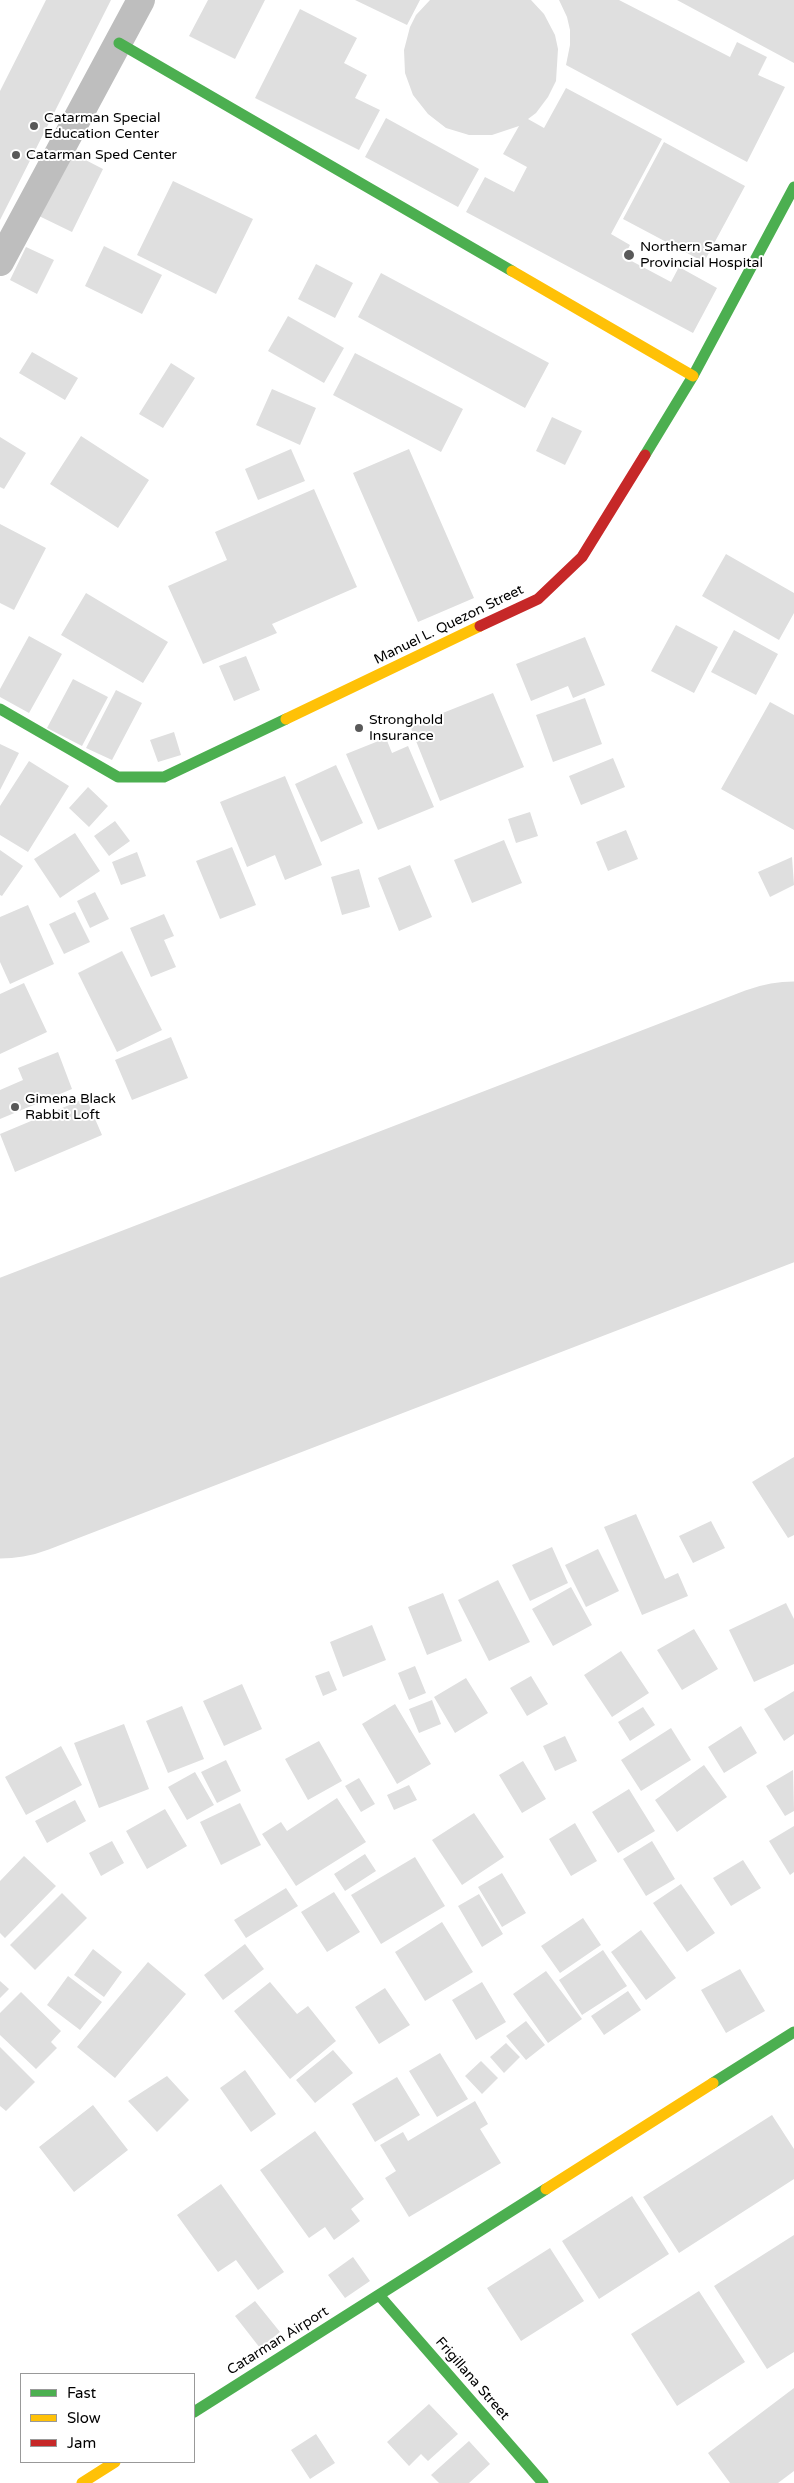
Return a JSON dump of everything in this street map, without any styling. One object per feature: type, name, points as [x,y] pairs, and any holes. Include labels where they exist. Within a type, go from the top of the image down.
[{"type":"street","points":[[0,262],[141,0]]},
{"type":"street","points":[[119,43],[693,376]]},
{"type":"street","name":"Manuel L. Quezon Street","points":[[0,709],[118,776],[164,777],[538,599],[582,557],[693,376],[794,187]]},
{"type":"street","name":"Catarman Airport","points":[[195,2411],[794,2032]]},
{"type":"street","name":"Frigillana Street","points":[[379,2295],[543,2483]]},
{"type":"street","points":[[82,2483],[113,2463]]},
{"type":"building","name":"Catarman Sped Center","points":[[46,0],[111,0],[0,220],[0,91]]},
{"type":"building","points":[[208,0],[265,0],[235,59],[189,36]]},
{"type":"building","points":[[355,0],[420,0],[407,25]]},
{"type":"building","points":[[430,0],[531,0],[544,14],[555,35],[558,49],[556,81],[548,97],[536,113],[528,119],[544,128],[566,88],[662,139],[611,234],[630,245],[624,257],[671,282],[679,267],[717,288],[693,333],[466,212],[485,177],[514,192],[527,167],[503,154],[519,126],[492,135],[469,135],[446,128],[428,114],[413,95],[405,73],[404,50],[410,27],[416,15]]},
{"type":"building","points":[[559,0],[619,0],[730,57],[737,42],[767,57],[758,75],[785,87],[747,162],[566,65],[570,45],[570,30],[567,17]]},
{"type":"building","points":[[677,0],[794,0],[794,63]]},
{"type":"building","points":[[300,9],[357,38],[344,63],[367,75],[355,98],[380,110],[359,150],[255,98]]},
{"type":"building","points":[[386,118],[479,169],[458,207],[365,157]]},
{"type":"building","points":[[664,142],[745,186],[704,262],[623,219]]},
{"type":"building","points":[[70,152],[103,169],[72,232],[39,216]]},
{"type":"building","points":[[173,181],[253,219],[216,294],[137,255]]},
{"type":"building","points":[[104,246],[162,275],[142,314],[85,286]]},
{"type":"building","points":[[26,247],[54,260],[37,294],[10,280]]},
{"type":"building","points":[[316,264],[353,283],[335,318],[298,299]]},
{"type":"building","points":[[381,273],[549,363],[525,408],[358,317]]},
{"type":"building","points":[[288,316],[344,348],[324,383],[268,351]]},
{"type":"building","points":[[32,352],[78,378],[65,400],[19,373]]},
{"type":"building","points":[[355,353],[463,409],[441,452],[333,395]]},
{"type":"building","points":[[171,363],[195,378],[163,428],[139,414]]},
{"type":"building","points":[[272,389],[316,408],[300,445],[256,425]]},
{"type":"building","points":[[552,417],[582,431],[565,465],[536,451]]},
{"type":"building","points":[[81,436],[149,480],[118,528],[50,484]]},
{"type":"building","points":[[0,437],[26,453],[4,489],[0,487]]},
{"type":"building","points":[[291,449],[305,481],[258,500],[245,469]]},
{"type":"building","points":[[409,449],[474,598],[418,622],[353,473]]},
{"type":"building","points":[[314,489],[357,587],[272,624],[277,633],[203,664],[168,586],[227,560],[215,532]]},
{"type":"building","points":[[0,524],[46,548],[14,610],[0,603]]},
{"type":"building","points":[[726,554],[794,593],[794,613],[779,640],[702,596]]},
{"type":"building","points":[[86,593],[168,642],[143,683],[61,635]]},
{"type":"building","points":[[676,625],[718,647],[694,693],[651,671]]},
{"type":"building","points":[[734,630],[778,654],[756,695],[711,672]]},
{"type":"building","points":[[29,636],[62,654],[29,713],[0,697],[0,689]]},
{"type":"building","points":[[585,637],[605,685],[573,698],[568,686],[531,701],[516,664]]},
{"type":"building","points":[[246,656],[260,690],[234,701],[219,666]]},
{"type":"building","points":[[73,679],[108,697],[82,746],[47,728]]},
{"type":"building","points":[[116,690],[142,703],[112,760],[86,748]]},
{"type":"building","points":[[493,693],[524,767],[440,801],[410,726]]},
{"type":"building","points":[[585,698],[602,744],[553,762],[536,715]]},
{"type":"building","points":[[770,702],[794,715],[794,830],[721,789]]},
{"type":"building","points":[[174,732],[181,755],[158,762],[150,740]]},
{"type":"building","points":[[386,738],[392,753],[408,746],[434,807],[378,830],[346,754]]},
{"type":"building","points":[[0,744],[19,753],[0,790]]},
{"type":"building","points":[[613,758],[625,787],[581,805],[569,776]]},
{"type":"building","points":[[29,761],[69,786],[28,852],[0,835],[0,806]]},
{"type":"building","points":[[336,765],[363,823],[321,842],[295,784]]},
{"type":"building","points":[[285,776],[322,865],[285,880],[275,855],[247,867],[220,802]]},
{"type":"building","points":[[88,787],[108,806],[89,827],[69,808]]},
{"type":"building","points":[[530,812],[538,836],[516,843],[508,819]]},
{"type":"building","points":[[115,821],[130,841],[109,856],[94,836]]},
{"type":"building","points":[[626,830],[638,859],[608,871],[596,842]]},
{"type":"building","points":[[75,833],[100,871],[60,898],[34,859]]},
{"type":"building","points":[[504,840],[522,883],[472,903],[454,860]]},
{"type":"building","points":[[232,847],[256,905],[220,919],[196,861]]},
{"type":"building","points":[[0,850],[23,866],[2,896],[0,895]]},
{"type":"building","points":[[137,852],[146,876],[121,885],[112,862]]},
{"type":"building","points":[[792,857],[794,885],[770,897],[758,872]]},
{"type":"building","points":[[410,865],[432,917],[399,931],[378,878]]},
{"type":"building","points":[[359,869],[370,907],[342,915],[331,877]]},
{"type":"building","points":[[95,892],[109,919],[90,928],[77,901]]},
{"type":"building","points":[[28,905],[54,964],[10,984],[0,962],[0,917]]},
{"type":"building","points":[[75,912],[90,942],[64,954],[49,924]]},
{"type":"building","points":[[164,914],[174,936],[164,940],[176,967],[151,977],[130,928]]},
{"type":"building","points":[[122,951],[162,1030],[117,1052],[78,973]]},
{"type":"building","points":[[24,983],[47,1032],[0,1054],[0,994]]},
{"type":"building","points":[[171,1037],[188,1078],[132,1100],[115,1060]]},
{"type":"building","points":[[58,1052],[72,1089],[0,1119],[0,1090],[23,1080],[18,1068]]},
{"type":"building","points":[[86,1098],[102,1135],[15,1172],[0,1134]]},
{"type":"building","points":[[794,1457],[794,1535],[788,1538],[752,1482]]},
{"type":"building","points":[[636,1514],[665,1579],[678,1573],[688,1596],[642,1615],[604,1527]]},
{"type":"building","points":[[711,1521],[725,1548],[693,1563],[679,1536]]},
{"type":"building","points":[[552,1547],[568,1583],[530,1601],[512,1565]]},
{"type":"building","points":[[598,1549],[619,1591],[586,1607],[565,1565]]},
{"type":"building","points":[[498,1580],[530,1642],[489,1661],[458,1600]]},
{"type":"building","points":[[571,1587],[592,1625],[553,1646],[532,1609]]},
{"type":"building","points":[[443,1593],[462,1641],[427,1655],[408,1607]]},
{"type":"building","points":[[786,1603],[794,1619],[794,1664],[754,1682],[729,1630]]},
{"type":"building","points":[[372,1625],[386,1660],[343,1677],[330,1642]]},
{"type":"building","points":[[694,1629],[718,1669],[682,1690],[657,1650]]},
{"type":"building","points":[[621,1651],[649,1693],[612,1717],[584,1675]]},
{"type":"building","points":[[415,1666],[426,1693],[409,1700],[398,1673]]},
{"type":"building","points":[[329,1671],[337,1690],[323,1696],[315,1676]]},
{"type":"building","points":[[531,1676],[548,1704],[527,1716],[510,1688]]},
{"type":"building","points":[[466,1678],[488,1713],[455,1733],[434,1697]]},
{"type":"building","points":[[242,1684],[262,1729],[224,1746],[203,1701]]},
{"type":"building","points":[[794,1691],[794,1734],[784,1741],[764,1709]]},
{"type":"building","points":[[432,1700],[441,1724],[419,1733],[409,1709]]},
{"type":"building","points":[[395,1704],[431,1764],[397,1784],[362,1724]]},
{"type":"building","points":[[182,1706],[204,1759],[168,1773],[146,1721]]},
{"type":"building","points":[[643,1707],[655,1725],[630,1741],[618,1722]]},
{"type":"building","points":[[124,1724],[149,1789],[99,1808],[74,1743]]},
{"type":"building","points":[[741,1726],[757,1753],[724,1773],[708,1747]]},
{"type":"building","points":[[671,1728],[691,1760],[641,1791],[621,1760]]},
{"type":"building","points":[[565,1736],[577,1761],[555,1771],[543,1746]]},
{"type":"building","points":[[319,1741],[342,1781],[308,1800],[285,1759]]},
{"type":"building","points":[[61,1746],[82,1785],[26,1815],[5,1777]]},
{"type":"building","points":[[226,1760],[241,1791],[217,1803],[201,1772]]},
{"type":"building","points":[[523,1761],[546,1799],[522,1813],[499,1775]]},
{"type":"building","points":[[704,1765],[727,1797],[677,1832],[655,1800]]},
{"type":"building","points":[[793,1770],[794,1811],[785,1816],[766,1786]]},
{"type":"building","points":[[195,1772],[214,1805],[187,1820],[168,1787]]},
{"type":"building","points":[[359,1778],[375,1804],[361,1812],[345,1786]]},
{"type":"building","points":[[409,1785],[417,1800],[394,1810],[387,1795]]},
{"type":"building","points":[[629,1789],[655,1831],[618,1853],[592,1812]]},
{"type":"building","points":[[337,1798],[366,1842],[296,1886],[262,1834],[281,1822],[287,1831]]},
{"type":"building","points":[[75,1800],[86,1821],[47,1843],[35,1821]]},
{"type":"building","points":[[240,1803],[261,1845],[221,1865],[200,1822]]},
{"type":"building","points":[[165,1809],[187,1846],[147,1869],[126,1831]]},
{"type":"building","points":[[474,1813],[504,1857],[462,1885],[432,1840]]},
{"type":"building","points":[[575,1823],[597,1861],[571,1876],[549,1839]]},
{"type":"building","points":[[794,1826],[794,1872],[790,1875],[769,1841]]},
{"type":"building","points":[[112,1841],[124,1863],[101,1876],[89,1853]]},
{"type":"building","points":[[652,1841],[675,1879],[646,1896],[623,1859]]},
{"type":"building","points":[[365,1854],[376,1871],[345,1891],[334,1874]]},
{"type":"building","points":[[24,1856],[56,1886],[5,1938],[0,1933],[0,1881]]},
{"type":"building","points":[[415,1857],[445,1906],[381,1944],[351,1895]]},
{"type":"building","points":[[743,1860],[761,1888],[731,1906],[713,1878]]},
{"type":"building","points":[[502,1873],[526,1913],[502,1927],[478,1887]]},
{"type":"building","points":[[681,1884],[715,1933],[687,1952],[653,1903]]},
{"type":"building","points":[[286,1888],[298,1906],[246,1938],[234,1920]]},
{"type":"building","points":[[334,1892],[360,1932],[327,1952],[301,1912]]},
{"type":"building","points":[[62,1893],[87,1918],[35,1970],[10,1945]]},
{"type":"building","points":[[479,1894],[503,1934],[482,1947],[458,1906]]},
{"type":"building","points":[[583,1918],[601,1945],[560,1973],[541,1946]]},
{"type":"building","points":[[442,1922],[473,1972],[425,2001],[395,1952]]},
{"type":"building","points":[[641,1930],[676,1978],[646,2000],[611,1952]]},
{"type":"building","points":[[245,1944],[264,1969],[223,2000],[204,1975]]},
{"type":"building","points":[[93,1949],[122,1972],[104,1997],[74,1975]]},
{"type":"building","points":[[603,1950],[627,1986],[582,2015],[559,1980]]},
{"type":"building","points":[[148,1962],[186,1994],[115,2078],[77,2047]]},
{"type":"building","points":[[740,1969],[765,2011],[726,2033],[701,1990]]},
{"type":"building","points":[[546,1971],[582,2019],[548,2043],[513,1994]]},
{"type":"building","points":[[68,1976],[102,2002],[80,2030],[47,2005]]},
{"type":"building","points":[[0,1981],[9,1989],[0,1998]]},
{"type":"building","points":[[270,1982],[297,2014],[308,2006],[336,2041],[290,2079],[234,2011]]},
{"type":"building","points":[[482,1982],[506,2022],[476,2040],[452,2000]]},
{"type":"building","points":[[385,1988],[410,2025],[379,2044],[355,2007]]},
{"type":"building","points":[[628,1991],[641,2010],[604,2035],[591,2016]]},
{"type":"building","points":[[21,1992],[61,2031],[51,2042],[57,2048],[36,2069],[0,2035],[0,2013]]},
{"type":"building","points":[[526,2021],[545,2045],[526,2060],[506,2036]]},
{"type":"building","points":[[506,2043],[520,2057],[504,2073],[490,2057]]},
{"type":"building","points":[[0,2047],[35,2082],[6,2111],[0,2106]]},
{"type":"building","points":[[333,2050],[353,2073],[315,2103],[296,2080]]},
{"type":"building","points":[[440,2053],[468,2099],[437,2117],[409,2071]]},
{"type":"building","points":[[481,2061],[498,2078],[482,2094],[465,2076]]},
{"type":"building","points":[[245,2070],[276,2114],[251,2132],[220,2088]]},
{"type":"building","points":[[167,2076],[189,2100],[157,2132],[128,2101]]},
{"type":"building","points":[[397,2077],[420,2115],[375,2142],[352,2104]]},
{"type":"building","points":[[475,2101],[488,2124],[480,2129],[501,2163],[409,2217],[385,2178],[396,2171],[380,2145],[403,2132],[408,2141]]},
{"type":"building","points":[[93,2105],[128,2150],[74,2192],[39,2147]]},
{"type":"building","points":[[772,2115],[794,2149],[794,2179],[679,2253],[643,2197]]},
{"type":"building","points":[[315,2131],[364,2199],[351,2209],[360,2221],[334,2240],[325,2227],[309,2238],[260,2170]]},
{"type":"building","points":[[221,2184],[284,2272],[258,2290],[236,2260],[218,2272],[177,2215]]},
{"type":"building","points":[[632,2196],[669,2254],[599,2299],[562,2241]]},
{"type":"building","points":[[794,2235],[794,2352],[767,2369],[714,2286]]},
{"type":"building","points":[[550,2248],[584,2301],[521,2341],[487,2288]]},
{"type":"building","points":[[353,2257],[370,2281],[345,2298],[328,2275]]},
{"type":"building","points":[[699,2291],[745,2362],[677,2406],[631,2334]]},
{"type":"building","points":[[255,2301],[280,2332],[260,2348],[235,2316]]},
{"type":"building","points":[[794,2388],[794,2471],[778,2483],[730,2483],[708,2453]]},
{"type":"building","points":[[429,2404],[458,2434],[428,2461],[421,2454],[409,2466],[387,2442]]},
{"type":"building","points":[[316,2434],[335,2463],[310,2479],[291,2450]]},
{"type":"building","points":[[469,2441],[490,2464],[469,2483],[439,2483],[431,2475]]},
{"type":"runway","points":[[0,1423],[794,1117]]},
{"type":"traffic: fast","points":[[119,43],[512,271]]},
{"type":"traffic: fast","points":[[645,455],[693,376],[794,187]]},
{"type":"traffic: fast","points":[[0,709],[118,777],[164,777],[286,719]]},
{"type":"traffic: fast","points":[[713,2083],[794,2032]]},
{"type":"traffic: fast","points":[[195,2411],[546,2189]]},
{"type":"traffic: fast","points":[[379,2295],[543,2483]]},
{"type":"traffic: slow","points":[[512,271],[693,376]]},
{"type":"traffic: slow","points":[[286,719],[480,626]]},
{"type":"traffic: slow","points":[[546,2189],[713,2083]]},
{"type":"traffic: slow","points":[[82,2483],[113,2463]]},
{"type":"traffic: jam","points":[[480,626],[538,599],[582,557],[645,455]]},
{"type":"place","name":"Catarman Special Education Center","points":[[34,126]]},
{"type":"place","name":"Catarman Sped Center","points":[[16,155]]},
{"type":"place","name":"Northern Samar Provincial Hospital","points":[[629,255]]},
{"type":"place","name":"Stronghold Insurance","points":[[359,728]]},
{"type":"place","name":"Gimena Black Rabbit Loft","points":[[15,1107]]}]
